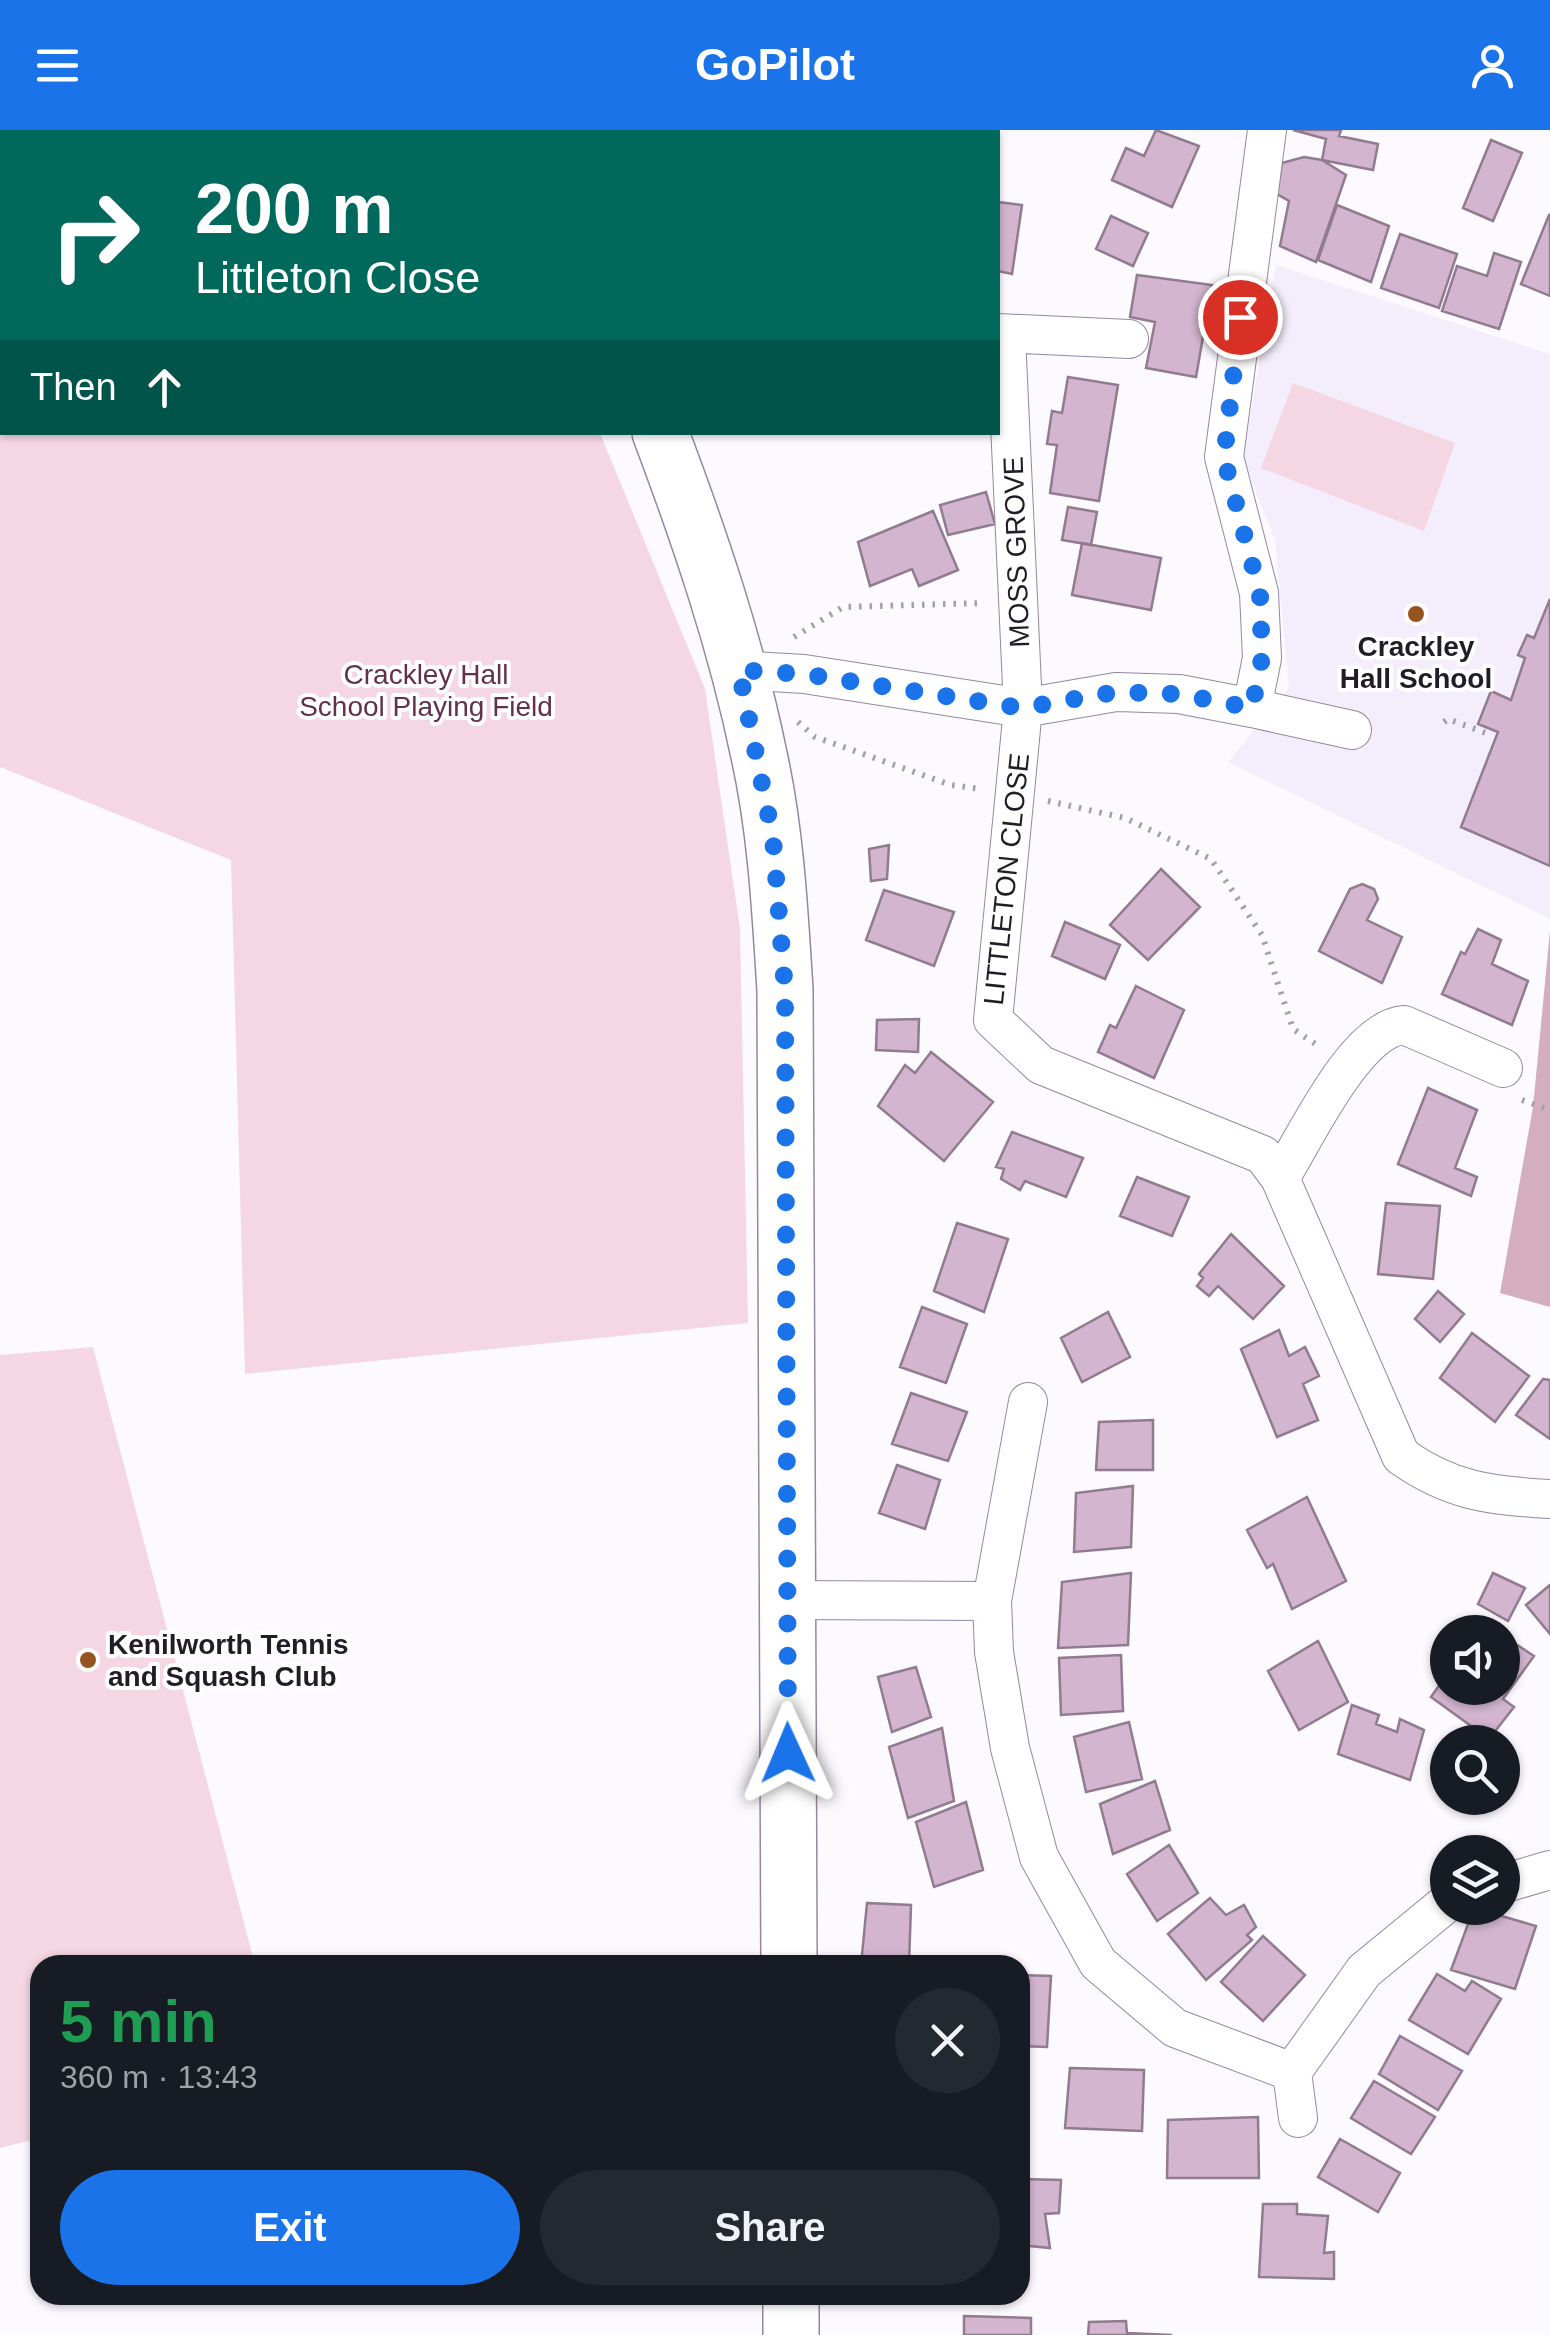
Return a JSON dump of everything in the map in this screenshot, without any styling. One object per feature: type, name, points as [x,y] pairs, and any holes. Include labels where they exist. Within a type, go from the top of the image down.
[{"type":"main road","points":[[661,435],[739,670],[759,754],[775,854],[785,990],[789,1955]]},
{"type":"main road","points":[[791,2305],[791,2335]]},
{"type":"street","points":[[1252,708],[1262,658],[1260,594],[1224,458],[1267,130]]},
{"type":"street","name":"MOSS GROVE","points":[[1022,708],[1002,334],[1129,339]]},
{"type":"street","points":[[739,670],[804,674],[1022,708],[1116,692],[1179,694],[1352,730]]},
{"type":"street","name":"LITTLETON CLOSE","points":[[1022,708],[993,1020],[1041,1066],[1263,1155],[1280,1178],[1401,1456],[1436,1481],[1506,1497],[1550,1498]]},
{"type":"street","points":[[1280,1178],[1363,1046],[1388,1026],[1404,1025],[1510,1083]]},
{"type":"street","points":[[1028,1402],[992,1601],[994,1652],[1010,1748],[1039,1857],[1098,1963],[1175,2028],[1292,2072]]},
{"type":"street","points":[[785,1600],[992,1601]]},
{"type":"street","points":[[1520,1879],[1550,1870]]},
{"type":"street","points":[[1298,2118],[1292,2072],[1364,1970],[1430,1917]]},
{"type":"path","points":[[739,670],[843,607],[1019,602]]},
{"type":"path","points":[[790,714],[816,737],[951,785],[1016,793],[1125,818],[1211,859],[1262,935],[1293,1029],[1349,1068]]},
{"type":"path","points":[[1444,722],[1448,719],[1486,733],[1488,728]]},
{"type":"path","points":[[1510,1083],[1550,1110]]},
{"type":"shaded area","name":"Crackley Hall School","points":[[1276,265],[1550,354],[1550,919],[1228,762],[1289,688],[1275,540],[1243,459]]},
{"type":"shaded area","points":[[1550,931],[1550,1307],[1500,1293],[1533,1107]]},
{"type":"green space","points":[[1293,383],[1455,443],[1424,531],[1261,468]]},
{"type":"green space","name":"Crackley Hall School Playing Field","points":[[0,435],[601,435],[705,689],[740,929],[748,1323],[245,1374],[231,860],[0,767]]},
{"type":"green space","name":"Kenilworth Tennis and Squash Club","points":[[93,1347],[252,1955],[30,1955],[30,2140],[0,2148],[0,1355]]},
{"type":"building","points":[[1156,130],[1199,146],[1172,207],[1112,180],[1126,148],[1144,156]]},
{"type":"building","points":[[1293,130],[1341,130],[1339,136],[1378,144],[1373,170],[1322,160],[1326,139]]},
{"type":"building","points":[[1491,140],[1522,153],[1493,221],[1463,208]]},
{"type":"building","points":[[1304,157],[1322,160],[1346,175],[1316,262],[1280,246],[1289,201],[1277,194],[1282,163]]},
{"type":"building","points":[[1000,202],[1022,205],[1012,274],[1000,271]]},
{"type":"building","points":[[1337,205],[1389,226],[1371,282],[1318,260]]},
{"type":"building","points":[[1550,215],[1550,296],[1521,284]]},
{"type":"building","points":[[1111,216],[1148,233],[1133,266],[1096,249]]},
{"type":"building","points":[[1400,234],[1457,254],[1439,308],[1381,288]]},
{"type":"building","points":[[1494,253],[1521,262],[1499,329],[1442,311],[1457,266],[1487,276]]},
{"type":"building","points":[[1137,275],[1212,285],[1196,377],[1146,368],[1155,322],[1130,317]]},
{"type":"building","points":[[1068,377],[1118,385],[1099,501],[1050,493],[1057,445],[1047,444],[1052,411],[1062,413]]},
{"type":"building","points":[[986,492],[995,524],[948,535],[940,505]]},
{"type":"building","points":[[1068,507],[1097,512],[1091,545],[1062,540]]},
{"type":"building","points":[[933,511],[958,570],[919,586],[912,569],[870,586],[858,542]]},
{"type":"building","points":[[1082,543],[1161,558],[1151,610],[1072,595]]},
{"type":"building","name":"Crackley Hall School","points":[[1550,599],[1550,866],[1461,827],[1498,732],[1478,724],[1491,691],[1511,700],[1525,658],[1518,655],[1527,635],[1534,638]]},
{"type":"building","points":[[889,845],[887,879],[871,881],[869,849]]},
{"type":"building","points":[[1161,869],[1200,907],[1148,960],[1110,925]]},
{"type":"building","points":[[1362,884],[1374,889],[1378,899],[1367,920],[1402,937],[1382,983],[1319,951],[1350,889]]},
{"type":"building","points":[[884,890],[954,912],[934,966],[866,940]]},
{"type":"building","points":[[1065,922],[1120,945],[1105,979],[1052,956]]},
{"type":"building","points":[[1478,929],[1501,940],[1492,964],[1528,981],[1512,1025],[1442,994],[1461,952],[1465,954]]},
{"type":"building","points":[[1136,986],[1184,1010],[1154,1078],[1098,1052],[1110,1025],[1116,1028]]},
{"type":"building","points":[[919,1019],[918,1052],[876,1050],[877,1020]]},
{"type":"building","points":[[931,1052],[993,1102],[944,1161],[878,1106],[905,1065],[915,1073]]},
{"type":"building","points":[[1428,1088],[1477,1110],[1455,1168],[1477,1177],[1471,1196],[1398,1164]]},
{"type":"building","points":[[1012,1132],[1083,1158],[1066,1197],[1025,1181],[1020,1190],[1001,1179],[1004,1169],[996,1167]]},
{"type":"building","points":[[1137,1177],[1189,1197],[1172,1236],[1120,1216]]},
{"type":"building","points":[[1386,1203],[1440,1206],[1433,1279],[1378,1274]]},
{"type":"building","points":[[957,1223],[1008,1239],[984,1312],[934,1291]]},
{"type":"building","points":[[1231,1234],[1284,1286],[1253,1319],[1218,1286],[1209,1296],[1197,1286],[1203,1278],[1199,1274]]},
{"type":"building","points":[[1438,1291],[1464,1314],[1440,1342],[1415,1319]]},
{"type":"building","points":[[922,1307],[967,1324],[946,1383],[900,1367]]},
{"type":"building","points":[[1108,1312],[1130,1357],[1082,1382],[1061,1338]]},
{"type":"building","points":[[1279,1330],[1289,1356],[1305,1347],[1319,1376],[1303,1384],[1318,1420],[1277,1437],[1241,1349]]},
{"type":"building","points":[[1472,1333],[1529,1376],[1495,1422],[1440,1378]]},
{"type":"building","points":[[1543,1379],[1550,1380],[1550,1439],[1516,1415]]},
{"type":"building","points":[[911,1393],[967,1412],[948,1461],[892,1444]]},
{"type":"building","points":[[1153,1420],[1153,1470],[1096,1470],[1099,1422]]},
{"type":"building","points":[[897,1465],[940,1480],[925,1529],[879,1513]]},
{"type":"building","points":[[1133,1486],[1131,1547],[1074,1552],[1076,1493]]},
{"type":"building","points":[[1307,1497],[1346,1581],[1292,1609],[1273,1564],[1267,1568],[1247,1530]]},
{"type":"building","points":[[1131,1573],[1128,1645],[1058,1648],[1062,1582]]},
{"type":"building","points":[[1493,1573],[1525,1588],[1511,1615],[1497,1615],[1478,1604]]},
{"type":"building","points":[[1550,1585],[1550,1634],[1526,1605]]},
{"type":"building","points":[[1318,1641],[1348,1702],[1299,1730],[1268,1671]]},
{"type":"building","points":[[1520,1647],[1534,1656],[1520,1675]]},
{"type":"building","points":[[1121,1655],[1123,1711],[1061,1715],[1059,1658]]},
{"type":"building","points":[[916,1667],[931,1717],[892,1732],[878,1677]]},
{"type":"building","points":[[1352,1705],[1379,1715],[1376,1724],[1397,1732],[1400,1719],[1424,1730],[1410,1780],[1338,1754]]},
{"type":"building","points":[[1442,1705],[1514,1707],[1500,1725],[1470,1725]]},
{"type":"building","points":[[1129,1722],[1142,1779],[1086,1792],[1074,1737]]},
{"type":"building","points":[[942,1728],[954,1801],[908,1818],[889,1747]]},
{"type":"building","points":[[1155,1781],[1170,1830],[1113,1854],[1100,1804]]},
{"type":"building","points":[[966,1802],[983,1870],[934,1887],[916,1822]]},
{"type":"building","points":[[1169,1845],[1198,1893],[1157,1921],[1127,1874]]},
{"type":"building","points":[[1210,1898],[1226,1915],[1244,1905],[1256,1927],[1247,1935],[1252,1940],[1206,1980],[1168,1934]]},
{"type":"building","points":[[867,1903],[911,1905],[909,1955],[862,1955]]},
{"type":"building","points":[[1520,1921],[1536,1926],[1515,1989],[1451,1970],[1468,1925],[1520,1925]]},
{"type":"building","points":[[1263,1936],[1305,1975],[1263,2021],[1221,1982]]},
{"type":"building","points":[[1437,1974],[1465,1991],[1472,1981],[1501,1999],[1468,2054],[1409,2020]]},
{"type":"building","points":[[1030,1975],[1051,1976],[1047,2047],[1030,2046]]},
{"type":"building","points":[[1400,2036],[1462,2071],[1438,2110],[1379,2074]]},
{"type":"building","points":[[1070,2068],[1144,2070],[1142,2131],[1065,2128]]},
{"type":"building","points":[[1374,2081],[1435,2117],[1411,2154],[1351,2118]]},
{"type":"building","points":[[1258,2117],[1259,2178],[1167,2178],[1168,2120]]},
{"type":"building","points":[[1340,2139],[1400,2173],[1378,2212],[1318,2177]]},
{"type":"building","points":[[1030,2179],[1061,2180],[1059,2213],[1045,2214],[1050,2248],[1030,2246]]},
{"type":"building","points":[[1263,2204],[1297,2204],[1297,2214],[1328,2216],[1324,2253],[1334,2252],[1334,2279],[1259,2277]]},
{"type":"building","points":[[964,2316],[1031,2318],[1031,2335],[964,2335]]},
{"type":"building","points":[[1126,2321],[1127,2333],[1172,2335],[1088,2335],[1089,2322]]},
{"type":"place","name":"Crackley Hall School","points":[[1416,614]]},
{"type":"place","name":"Kenilworth Tennis and Squash Club","points":[[88,1660]]},
{"type":"route","points":[[788,1753],[785,990],[773,838],[739,670],[804,674],[1022,708],[1116,692],[1179,694],[1252,708],[1262,658],[1260,594],[1242,539],[1224,458],[1240,317]]}]
